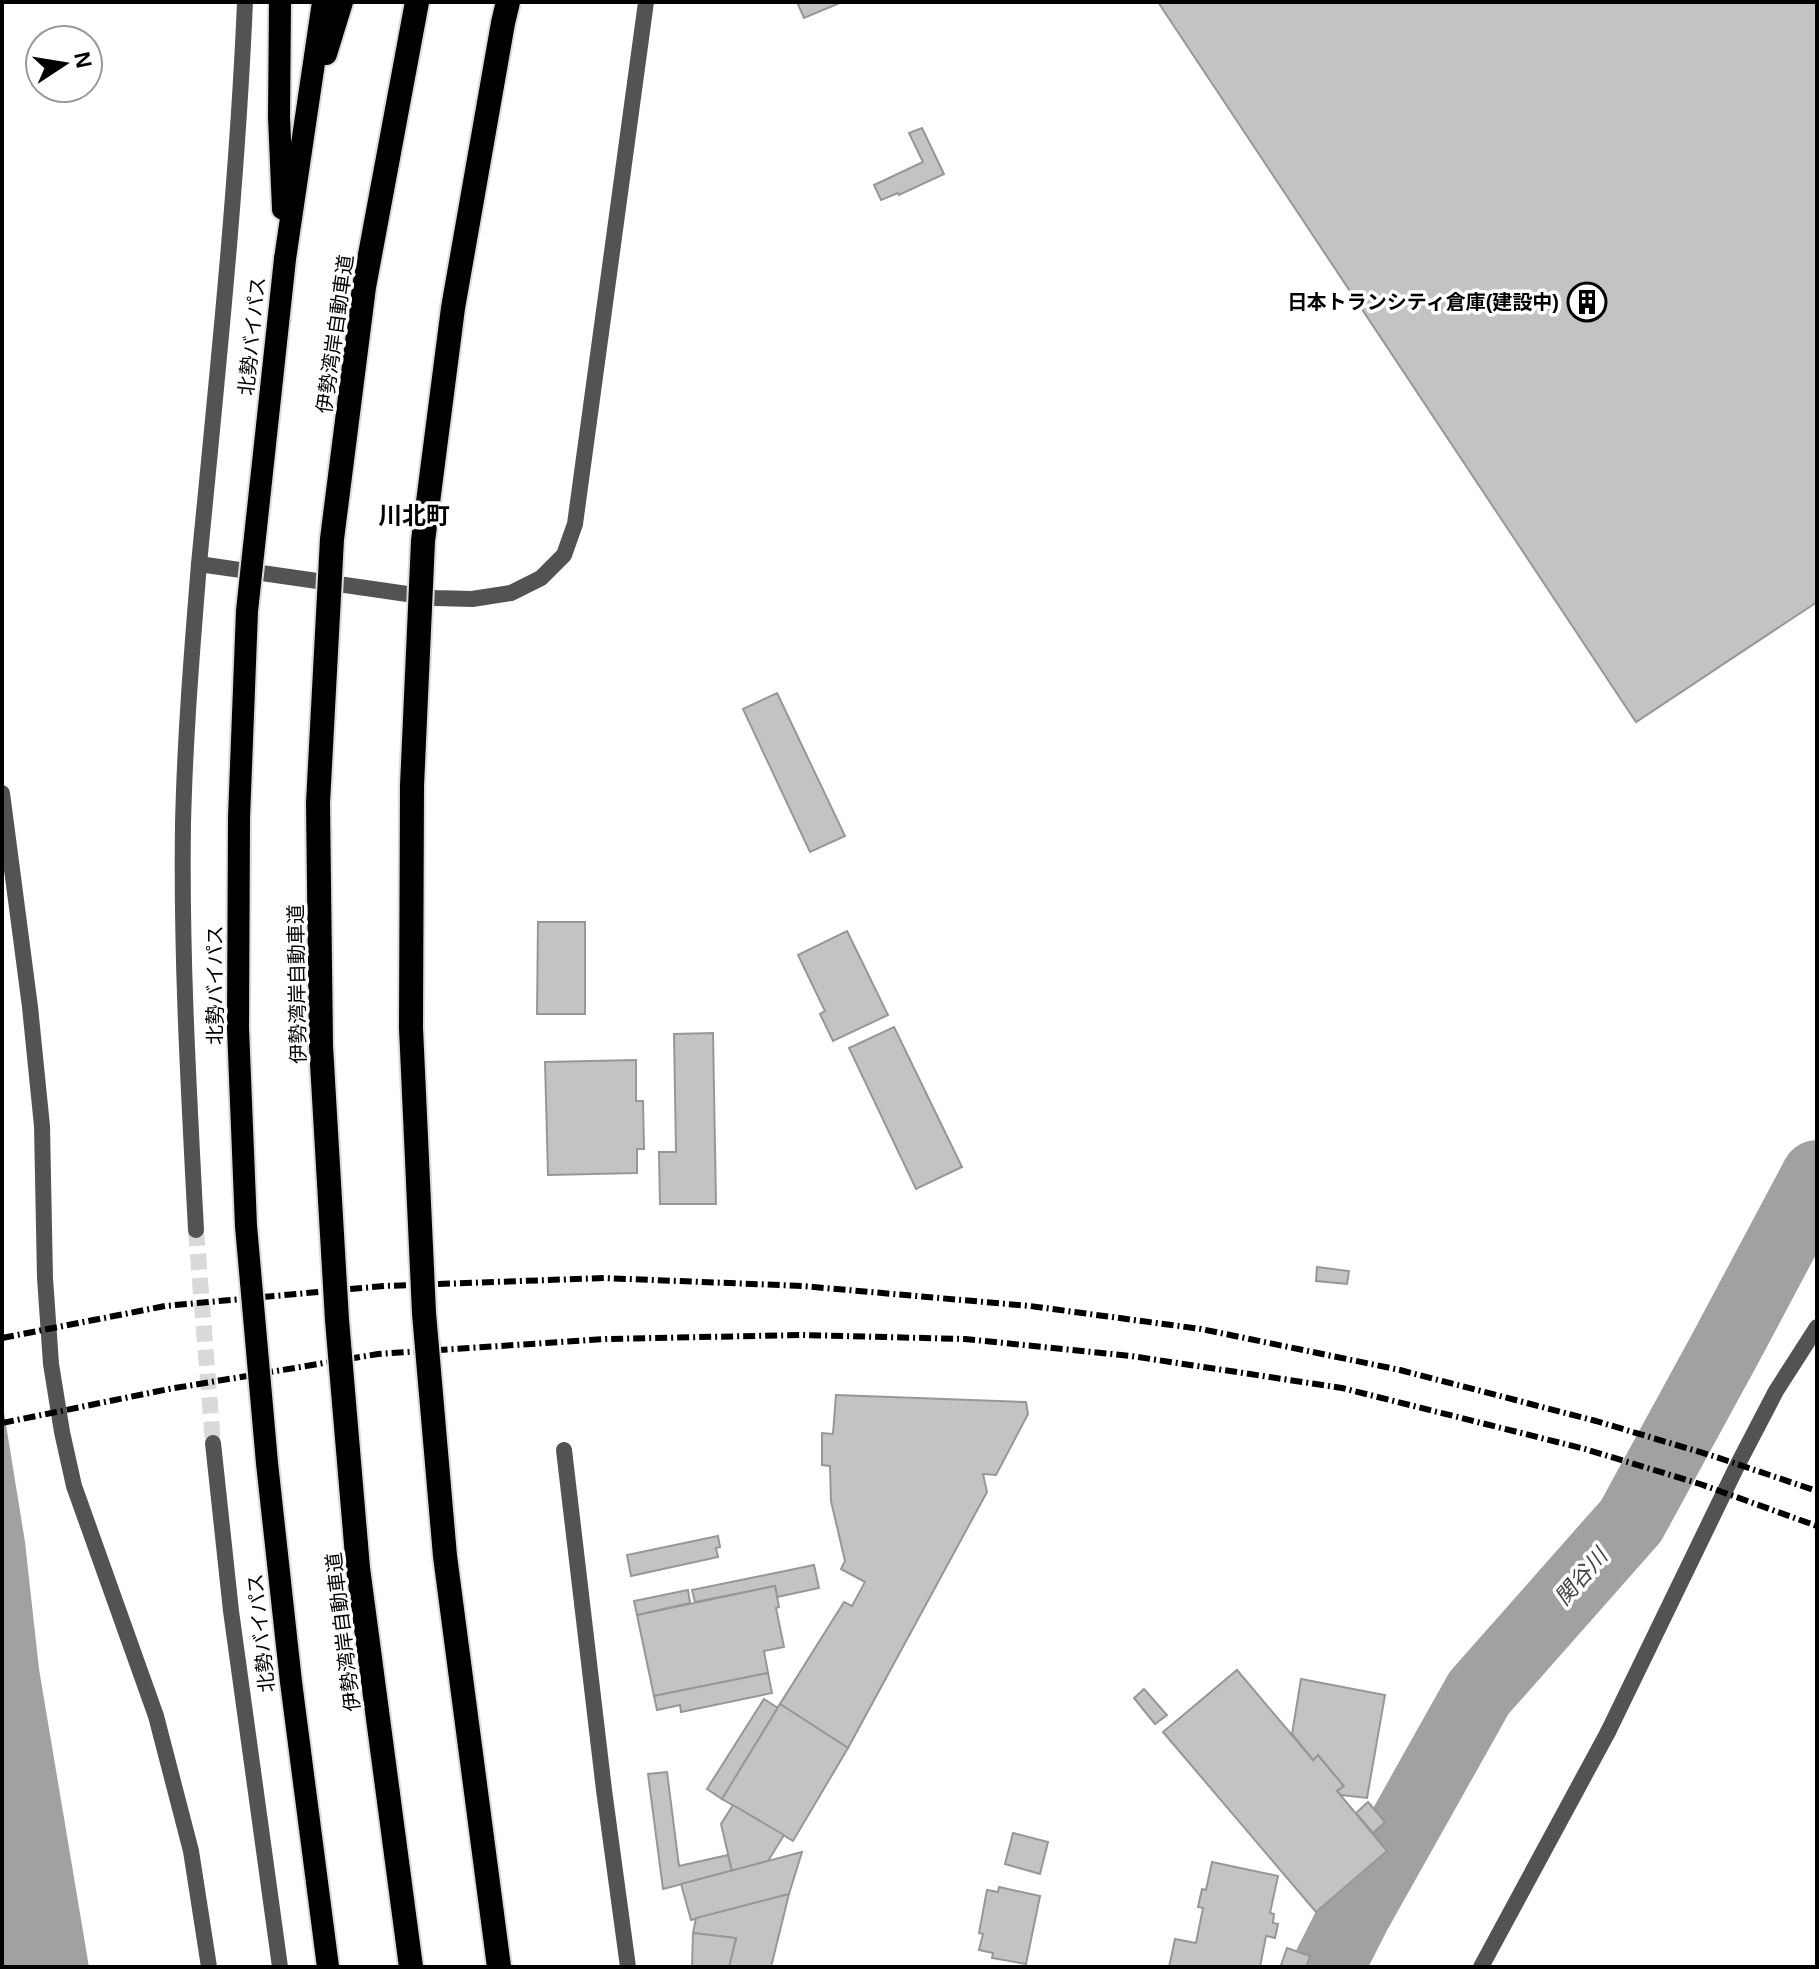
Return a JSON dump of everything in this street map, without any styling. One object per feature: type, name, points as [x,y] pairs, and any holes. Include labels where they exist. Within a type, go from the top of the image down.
[{"type":"highway","points":[[280,2],[279,117],[285,259]]},
{"type":"highway","name":"北勢バイパス","points":[[323,2],[285,259],[247,611],[239,818],[238,1028],[246,1226],[267,1463],[291,1682],[328,1967]]},
{"type":"highway","points":[[306,122],[342,2]]},
{"type":"highway","name":"伊勢湾岸自動車道","points":[[411,1967],[358,1568],[338,1336],[321,1046],[318,803],[332,539],[364,287],[417,2]]},
{"type":"highway","points":[[499,1967],[445,1556],[424,1313],[411,1028],[412,816],[423,541],[453,308],[508,2]]},
{"type":"street","points":[[196,1230],[184,960],[183,823],[188,697],[230,242],[245,2]]},
{"type":"street","points":[[199,564],[435,598],[472,599],[511,593],[541,578],[564,555],[575,524],[646,2]]},
{"type":"street","points":[[2,793],[42,1126],[45,1278],[51,1364],[62,1432],[74,1486],[156,1716],[191,1851],[209,1967]]},
{"type":"street","points":[[1481,1967],[1608,1732],[1776,1391],[1817,1327]]},
{"type":"street","points":[[213,1443],[233,1626],[280,1967]]},
{"type":"street","points":[[564,1450],[628,1967]]},
{"type":"shaded area","points":[[2,1400],[25,1542],[39,1669],[89,1967],[2,1967]]},
{"type":"building","points":[[797,2],[842,2],[804,18]]},
{"type":"building","name":"日本トランシティ倉庫(建設中)","points":[[1158,2],[1817,2],[1817,602],[1636,722]]},
{"type":"building","points":[[922,128],[944,174],[881,200],[874,185],[923,162],[909,133]]},
{"type":"building","points":[[777,693],[845,836],[810,852],[743,709]]},
{"type":"building","points":[[538,922],[585,922],[585,1014],[537,1014]]},
{"type":"building","points":[[847,931],[888,1015],[833,1041],[820,1014],[825,1011],[798,955]]},
{"type":"building","points":[[894,1027],[962,1167],[916,1189],[849,1048]]},
{"type":"building","points":[[713,1033],[716,1204],[660,1204],[659,1152],[676,1152],[674,1034]]},
{"type":"building","points":[[636,1060],[636,1101],[643,1101],[644,1149],[637,1149],[637,1173],[548,1175],[545,1062]]},
{"type":"building","points":[[1317,1267],[1349,1271],[1347,1284],[1316,1281]]},
{"type":"building","points":[[836,1395],[1026,1402],[1028,1414],[996,1475],[983,1474],[987,1492],[848,1748],[780,1704],[844,1602],[852,1606],[865,1582],[841,1569],[845,1561],[831,1501],[830,1466],[822,1465],[822,1433],[833,1434]]},
{"type":"building","points":[[718,1536],[718,1557],[631,1576],[627,1555]]},
{"type":"building","points":[[814,1565],[819,1588],[777,1597],[775,1586],[695,1602],[692,1590]]},
{"type":"building","points":[[775,1586],[784,1647],[764,1651],[768,1673],[654,1696],[637,1615]]},
{"type":"building","points":[[688,1590],[690,1603],[637,1615],[634,1601]]},
{"type":"building","points":[[1237,1670],[1313,1760],[1318,1755],[1344,1786],[1337,1791],[1387,1851],[1316,1912],[1163,1732]]},
{"type":"building","points":[[768,1673],[772,1693],[681,1712],[680,1705],[657,1710],[654,1696]]},
{"type":"building","points":[[1301,1679],[1385,1695],[1367,1798],[1341,1795],[1337,1791],[1344,1786],[1318,1755],[1313,1760],[1292,1734]]},
{"type":"building","points":[[1144,1689],[1167,1715],[1155,1724],[1134,1698]]},
{"type":"building","points":[[764,1699],[778,1708],[722,1799],[707,1789]]},
{"type":"building","points":[[780,1704],[848,1748],[793,1841],[722,1799]]},
{"type":"building","points":[[667,1772],[679,1866],[728,1855],[732,1871],[663,1889],[648,1774]]},
{"type":"building","points":[[1368,1802],[1385,1822],[1373,1833],[1356,1813]]},
{"type":"building","points":[[733,1805],[784,1835],[768,1861],[732,1871],[721,1824]]},
{"type":"building","points":[[1013,1833],[1048,1842],[1040,1874],[1005,1864]]},
{"type":"building","points":[[802,1852],[789,1894],[691,1920],[681,1884]]},
{"type":"building","points":[[1212,1862],[1278,1876],[1270,1913],[1274,1914],[1273,1923],[1278,1924],[1275,1938],[1266,1936],[1260,1967],[1169,1967],[1175,1939],[1196,1943],[1203,1908],[1198,1907],[1202,1889],[1206,1890]]},
{"type":"building","points":[[999,1887],[1040,1896],[1026,1964],[992,1958],[993,1953],[979,1950],[987,1890],[998,1892]]},
{"type":"building","points":[[789,1894],[771,1967],[729,1967],[736,1938],[693,1933],[696,1918]]},
{"type":"building","points":[[693,1933],[736,1938],[729,1967],[692,1967]]},
{"type":"building","points":[[1287,1948],[1310,1956],[1306,1967],[1281,1965]]},
{"type":"waterway","name":"関谷川","points":[[1328,1967],[1479,1693],[1631,1521],[1817,1176]]},
{"type":"tunnel","points":[[196,1230],[213,1443]]},
{"type":"railway","points":[[2,1338],[165,1306],[384,1286],[604,1278],[802,1286],[1030,1306],[1201,1329],[1400,1370],[1596,1421],[1817,1491]]},
{"type":"railway","points":[[2,1423],[169,1389],[378,1354],[606,1339],[802,1335],[965,1339],[1131,1356],[1342,1388],[1585,1449],[1700,1484],[1817,1526]]},
{"type":"place","name":"日本トランシティ倉庫(建設中)","points":[[1587,302]]},
{"type":"district","name":"川北町","points":[[414,515]]}]
